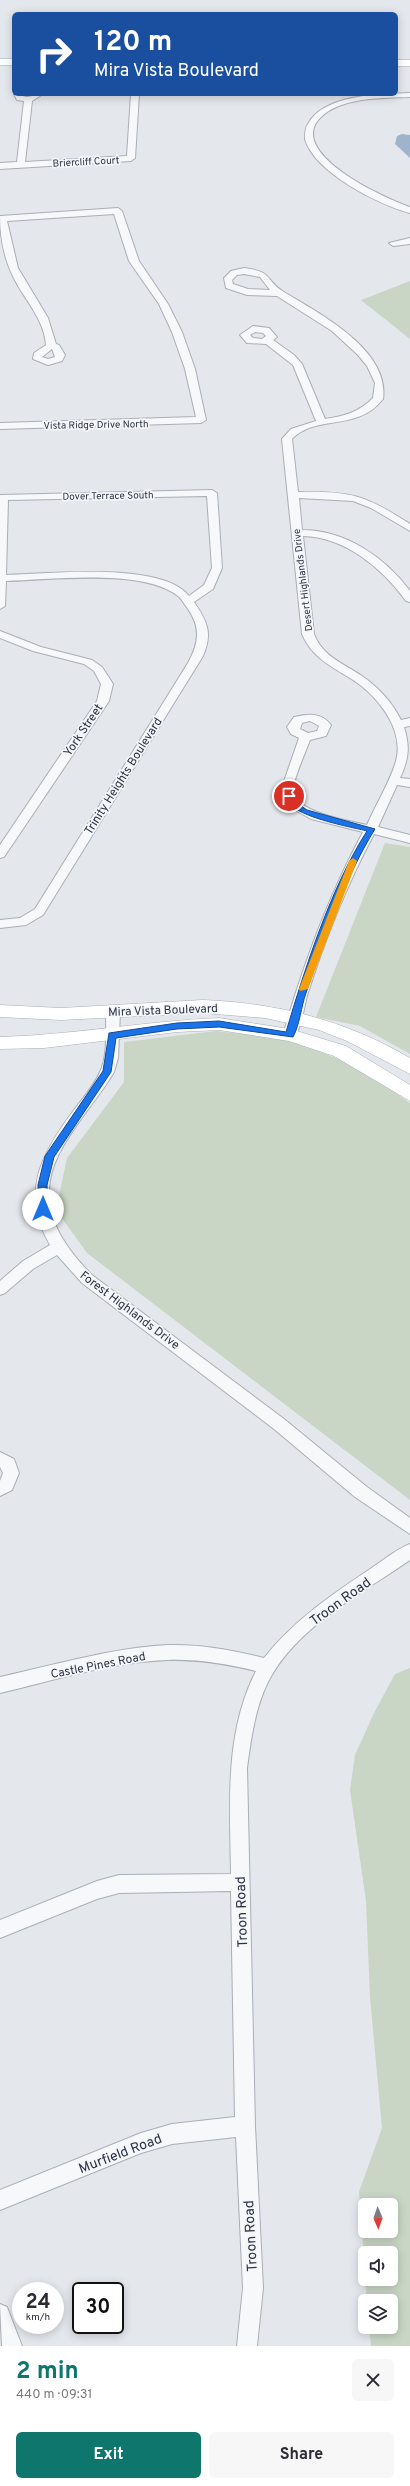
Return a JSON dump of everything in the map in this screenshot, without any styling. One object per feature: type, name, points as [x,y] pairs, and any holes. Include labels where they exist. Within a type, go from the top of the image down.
[{"type":"street","points":[[0,62],[12,62]]},
{"type":"street","points":[[398,63],[410,63]]},
{"type":"street","points":[[398,95],[410,95]]},
{"type":"street","points":[[19,96],[20,98],[28,99],[37,96]]},
{"type":"street","name":"Briercliff Court","points":[[0,166],[131,158],[135,96]]},
{"type":"street","points":[[381,96],[338,104],[313,122],[309,130],[309,140],[318,154],[353,186],[374,197],[410,210]]},
{"type":"street","points":[[21,164],[28,99]]},
{"type":"street","name":"Vista Ridge Drive North","points":[[0,426],[201,420],[198,398],[182,346],[172,320],[161,300],[135,262],[127,246],[118,212],[1,219]]},
{"type":"street","points":[[1,219],[11,260],[25,290],[46,321],[51,336],[51,346]]},
{"type":"street","points":[[393,243],[410,241]]},
{"type":"street","name":"Desert Highlands Drive","points":[[279,293],[236,290],[229,286],[227,280],[234,273],[255,272],[264,275],[269,279],[271,286],[279,293],[328,323],[362,354],[373,367],[379,379],[378,399],[372,407],[350,419],[298,428],[287,439],[296,533],[310,643],[320,656],[375,691],[404,723],[404,749],[393,780],[372,829],[343,883],[290,1035]]},
{"type":"street","points":[[268,341],[291,357],[297,364],[322,423]]},
{"type":"street","name":"Dover Terrace South","points":[[1,582],[3,497],[212,493],[217,568],[209,587],[187,602]]},
{"type":"street","points":[[292,495],[337,495],[359,499],[376,506],[410,528]]},
{"type":"street","points":[[296,533],[321,534],[338,539],[394,577],[410,599]]},
{"type":"street","points":[[0,606],[1,582],[125,585],[141,587],[187,602]]},
{"type":"street","name":"Trinity Heights Boulevard","points":[[0,924],[23,923],[32,919],[39,912],[194,663],[203,646],[205,636],[200,617],[187,602]]},
{"type":"street","name":"York Street","points":[[0,634],[37,649],[88,662],[98,669],[106,684],[103,701],[0,854]]},
{"type":"street","points":[[305,737],[288,790],[292,803],[314,816],[372,829],[410,840]]},
{"type":"street","points":[[393,780],[410,783]]},
{"type":"street","name":"Mira Vista Boulevard","points":[[0,1011],[35,1013],[113,1012],[170,1007],[254,1009],[296,1016],[338,1029],[391,1055],[410,1067]]},
{"type":"street","name":"Forest Highlands Drive","points":[[113,1012],[111,1058],[107,1072],[50,1156],[43,1185],[43,1209],[47,1226],[58,1248],[65,1258],[87,1279],[273,1419],[361,1492],[410,1527]]},
{"type":"street","points":[[33,1042],[35,1013]]},
{"type":"street","name":"Mira Vista Boulevard","points":[[0,1043],[33,1042],[112,1035],[177,1026],[219,1024],[290,1035],[340,1051],[410,1094]]},
{"type":"street","points":[[0,1289],[28,1265],[58,1248]]},
{"type":"street","points":[[0,1459],[8,1464],[11,1473],[6,1485],[0,1489]]},
{"type":"street","name":"Troon Road","points":[[248,2346],[253,2288],[245,2126],[245,2045],[238,1768],[244,1730],[268,1666],[294,1636],[342,1599],[410,1551]]},
{"type":"street","name":"Castle Pines Road","points":[[0,1685],[116,1660],[153,1654],[191,1653],[233,1657],[268,1666]]},
{"type":"street","points":[[0,1929],[97,1890],[118,1884],[240,1882]]},
{"type":"street","name":"Murfield Road","points":[[0,2200],[141,2143],[172,2134],[245,2126]]},
{"type":"street","points":[[0,2314],[12,2346]]},
{"type":"green space","points":[[410,281],[410,339],[361,300]]},
{"type":"green space","points":[[385,843],[410,847],[410,1054],[360,1026],[316,1017]]},
{"type":"green space","points":[[216,1031],[286,1039],[357,1066],[410,1103],[410,1500],[87,1253],[56,1210],[67,1158],[124,1082],[124,1042]]},
{"type":"green space","points":[[410,1668],[410,2346],[371,2346],[370,2334],[398,2334],[398,2294],[366,2294],[366,2286],[398,2286],[398,2246],[363,2246],[362,2238],[398,2238],[398,2198],[359,2198],[359,2192],[382,2128],[370,1997],[366,1901],[350,1790],[355,1755],[374,1713],[395,1674]]},
{"type":"water","points":[[402,134],[410,135],[410,158],[395,144],[397,136]]},
{"type":"slow traffic","points":[[303,989],[325,934],[341,888],[353,861]]},
{"type":"route","points":[[43,1209],[43,1185],[50,1156],[59,1141],[100,1085],[107,1072],[111,1058],[112,1035],[177,1026],[219,1024],[290,1035],[301,995],[341,888],[359,849],[372,829],[314,816],[299,809],[292,803],[289,796]]}]
